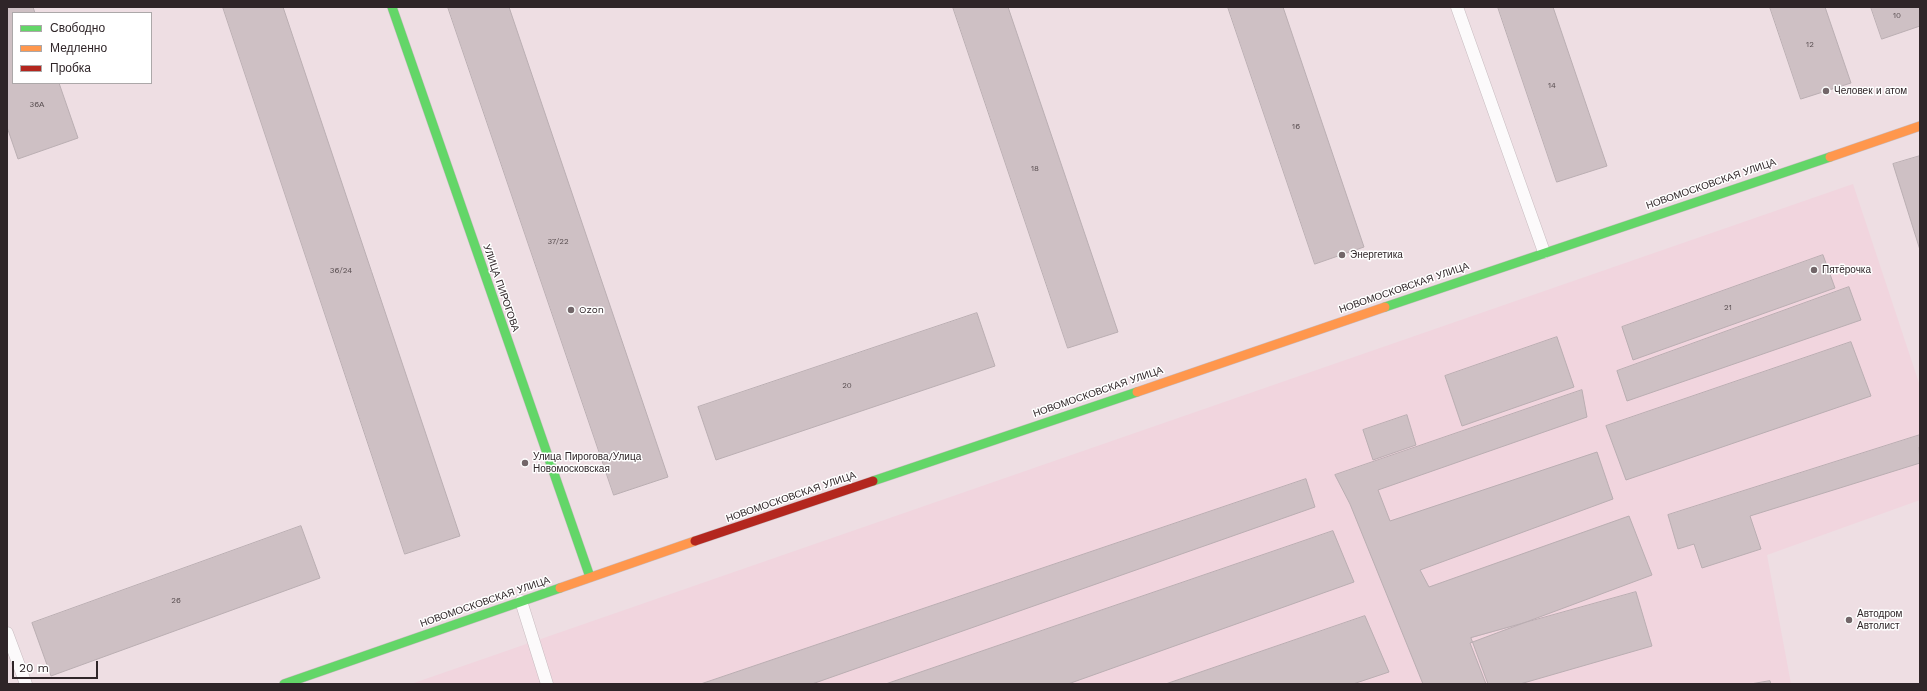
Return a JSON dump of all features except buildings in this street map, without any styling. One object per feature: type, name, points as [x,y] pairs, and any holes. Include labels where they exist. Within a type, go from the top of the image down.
[{"type":"street","name":"УЛИЦА ПИРОГОВА","points":[[392,7],[590,577]]},
{"type":"street","name":"НОВОМОСКОВСКАЯ УЛИЦА","points":[[284,684],[590,577],[1544,252],[1920,126]]},
{"type":"lane","points":[[1458,7],[1544,252]]},
{"type":"lane","points":[[521,601],[544,682]]},
{"type":"lane","points":[[7,633],[26,684]]},
{"type":"shaded area","points":[[1853,184],[1920,386],[1920,500],[1767,555],[1791,684],[411,684]]},
{"type":"traffic: fast","points":[[392,7],[590,577]]},
{"type":"traffic: fast","points":[[1385,307],[1830,157]]},
{"type":"traffic: fast","points":[[873,481],[1137,392]]},
{"type":"traffic: fast","points":[[284,684],[560,588]]},
{"type":"traffic: slow","points":[[1830,157],[1920,126]]},
{"type":"traffic: slow","points":[[1137,392],[1385,307]]},
{"type":"traffic: slow","points":[[560,588],[695,541]]},
{"type":"traffic: jam","points":[[695,541],[873,481]]},
{"type":"place","name":"Человек и атом","points":[[1826,91]]},
{"type":"place","name":"Энергетика","points":[[1342,255]]},
{"type":"place","name":"Пятёрочка","points":[[1814,270]]},
{"type":"place","name":"Ozon","points":[[571,310]]},
{"type":"place","name":"Улица Пирогова/Улица Новомосковская","points":[[525,463]]},
{"type":"place","name":"Автодром Автолист","points":[[1849,620]]}]
